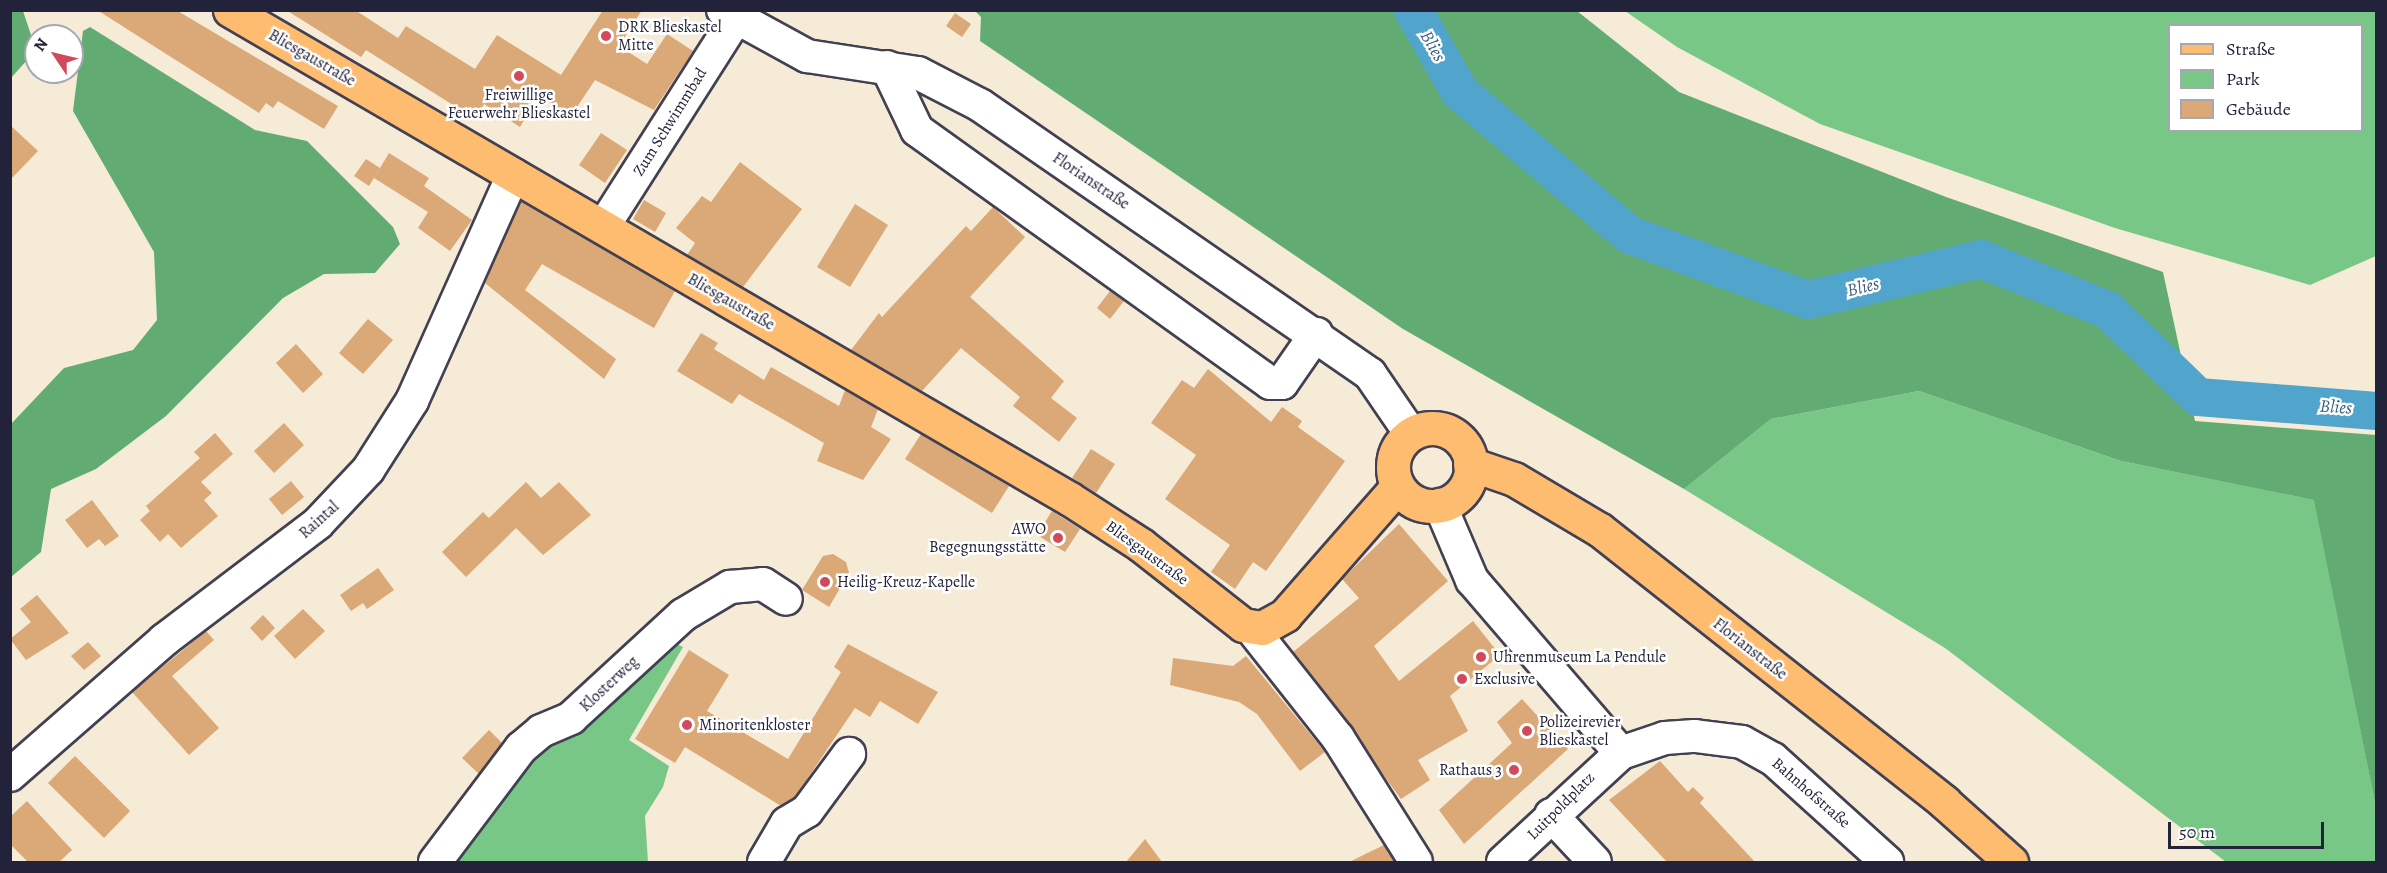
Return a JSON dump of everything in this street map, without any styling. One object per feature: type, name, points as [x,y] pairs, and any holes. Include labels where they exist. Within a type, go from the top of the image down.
[{"type":"main road","name":"Bliesgaustraße","points":[[230,10],[1070,499],[1222,610],[1251,628]]},
{"type":"main road","points":[[1437,428],[1449,432],[1467,452],[1470,464],[1466,486],[1440,505],[1415,503],[1398,486],[1393,463],[1411,434],[1437,428]]},
{"type":"main road","name":"Florianstraße","points":[[1470,464],[1514,479],[1600,530],[1944,802],[2011,862]]},
{"type":"main road","points":[[1251,628],[1275,623],[1398,486]]},
{"type":"main road","points":[[1222,610],[1261,609],[1302,594]]},
{"type":"street","name":"Florianstraße","points":[[739,15],[807,56],[918,73],[980,105],[1316,334],[1370,374],[1411,434]]},
{"type":"street","name":"Zum Schwimmbad","points":[[603,227],[739,15]]},
{"type":"street","points":[[887,67],[917,130],[1270,383],[1282,383],[1316,334]]},
{"type":"street","name":"Raintal","points":[[10,775],[164,640],[318,524],[368,470],[412,401],[513,175]]},
{"type":"street","points":[[1440,505],[1472,580],[1621,753]]},
{"type":"street","name":"Klosterweg","points":[[435,862],[521,748],[541,731],[572,718],[683,615],[730,587],[763,584],[786,599]]},
{"type":"street","name":"Bliesgaustraße","points":[[1251,628],[1338,738],[1416,862]]},
{"type":"street","name":"Bahnhofstraße","points":[[1621,753],[1665,738],[1742,742],[1796,776],[1887,862]]},
{"type":"street","name":"Luitpoldplatz","points":[[1503,862],[1551,815],[1621,753]]},
{"type":"street","points":[[764,862],[786,824],[807,811],[849,754]]},
{"type":"street","points":[[1551,815],[1595,862]]},
{"type":"green space","points":[[11,10],[23,11],[27,24],[24,24],[24,63],[11,78]]},
{"type":"green space","points":[[975,11],[1577,11],[1679,92],[1946,197],[2163,272],[2195,421],[2376,435],[2376,808],[2314,500],[2121,461],[1919,391],[1771,419],[1684,489],[1403,329],[980,41],[981,17]]},
{"type":"green space","points":[[1625,11],[2376,11],[2376,256],[2310,285],[2115,228],[1820,124],[1677,47]]},
{"type":"green space","points":[[90,27],[255,130],[307,141],[393,227],[400,244],[375,273],[324,274],[283,298],[166,416],[96,469],[51,489],[41,552],[11,577],[11,424],[64,368],[133,350],[157,320],[154,252],[73,111],[76,84],[84,84],[84,30]]},
{"type":"green space","points":[[1919,391],[2121,461],[2315,500],[2376,808],[2376,862],[2226,862],[1945,648],[1684,489],[1771,419]]},
{"type":"green space","points":[[669,640],[683,647],[629,740],[669,766],[663,787],[645,816],[648,862],[445,862],[508,773]]},
{"type":"building","points":[[97,10],[176,10],[338,106],[324,129],[278,101],[273,108],[266,103],[259,113]]},
{"type":"building","points":[[286,10],[355,10],[398,38],[406,26],[475,69],[497,35],[561,75],[603,10],[642,10],[619,46],[647,64],[667,34],[693,51],[654,110],[595,80],[571,116],[539,96],[520,127],[484,104],[475,119],[366,50],[361,57]]},
{"type":"building","points":[[955,13],[971,24],[962,37],[946,26]]},
{"type":"building","points":[[10,125],[38,151],[10,180]]},
{"type":"building","points":[[601,133],[627,150],[605,183],[579,165]]},
{"type":"building","points":[[389,153],[429,178],[424,186],[472,220],[450,251],[418,228],[428,212],[374,178]]},
{"type":"building","points":[[366,159],[380,168],[369,186],[354,176]]},
{"type":"building","points":[[740,162],[802,209],[743,287],[687,255],[695,243],[676,228],[702,196],[711,202]]},
{"type":"building","points":[[644,200],[666,213],[655,232],[633,219]]},
{"type":"building","points":[[521,201],[675,291],[654,328],[542,264],[525,290],[616,359],[604,379],[485,283]]},
{"type":"building","points":[[855,204],[888,225],[850,287],[817,267]]},
{"type":"building","points":[[993,207],[1025,237],[970,297],[1064,381],[1051,398],[1077,418],[1059,442],[1013,406],[1020,397],[961,348],[922,391],[851,350],[879,313],[882,317],[966,226],[971,231]]},
{"type":"building","points":[[1110,291],[1124,301],[1110,319],[1097,308]]},
{"type":"building","points":[[368,319],[393,340],[363,374],[339,353]]},
{"type":"building","points":[[701,333],[718,343],[714,349],[764,380],[771,367],[839,406],[845,390],[878,409],[871,427],[891,439],[863,480],[817,461],[824,443],[739,394],[732,404],[677,371]]},
{"type":"building","points":[[296,344],[323,374],[303,393],[276,363]]},
{"type":"building","points":[[1208,369],[1271,422],[1282,407],[1302,421],[1298,427],[1345,461],[1266,571],[1253,562],[1235,589],[1211,572],[1230,545],[1165,499],[1196,455],[1151,423],[1182,380],[1194,388]]},
{"type":"building","points":[[284,423],[304,445],[274,473],[254,451]]},
{"type":"building","points":[[215,433],[233,454],[201,482],[212,493],[204,500],[218,516],[181,548],[168,534],[160,542],[140,520],[150,511],[146,506],[200,458],[194,452]]},
{"type":"building","points":[[921,434],[1009,486],[992,513],[905,459]]},
{"type":"building","points":[[1091,449],[1115,464],[1096,493],[1072,478]]},
{"type":"building","points":[[291,481],[304,497],[282,515],[269,499]]},
{"type":"building","points":[[526,482],[541,498],[559,482],[591,515],[543,555],[516,528],[466,577],[442,552],[483,512],[489,518]]},
{"type":"building","points":[[92,500],[119,536],[105,546],[99,539],[87,548],[65,520]]},
{"type":"building","name":"AWO Begegnungsstätte","points":[[1052,511],[1080,529],[1065,552],[1037,535]]},
{"type":"building","points":[[1399,524],[1448,581],[1374,646],[1399,681],[1473,621],[1500,655],[1450,696],[1468,731],[1418,760],[1430,780],[1401,799],[1293,652],[1359,598],[1342,579]]},
{"type":"building","name":"Heilig-Kreuz-Kapelle","points":[[833,554],[846,562],[849,573],[829,607],[802,590],[823,556]]},
{"type":"building","points":[[378,568],[394,590],[367,609],[363,603],[351,611],[340,595]]},
{"type":"building","points":[[37,595],[69,633],[26,660],[10,639],[31,622],[20,609]]},
{"type":"building","points":[[303,609],[325,631],[295,659],[274,636]]},
{"type":"building","points":[[263,615],[275,628],[262,641],[250,628]]},
{"type":"building","points":[[206,631],[214,640],[172,676],[219,728],[189,755],[132,692]]},
{"type":"building","points":[[88,642],[101,656],[84,670],[71,656]]},
{"type":"building","name":"Minoritenkloster","points":[[848,644],[938,692],[918,724],[880,701],[870,717],[855,708],[795,797],[781,806],[685,747],[675,763],[635,739],[689,650],[729,675],[707,711],[788,759],[841,672],[834,667]]},
{"type":"building","points":[[1246,656],[1325,752],[1300,771],[1257,714],[1239,702],[1170,685],[1173,658],[1233,666]]},
{"type":"building","name":"Rathaus 3","points":[[1522,699],[1568,749],[1464,844],[1439,810],[1512,743],[1497,722]]},
{"type":"building","points":[[489,730],[502,743],[479,774],[462,758]]},
{"type":"building","points":[[75,756],[130,811],[104,838],[48,783]]},
{"type":"building","points":[[1660,761],[1688,792],[1693,787],[1704,798],[1700,803],[1755,862],[1667,862],[1609,800]]},
{"type":"building","points":[[27,801],[72,850],[59,862],[28,862],[10,844],[10,817]]},
{"type":"building","points":[[1145,839],[1162,862],[1126,862]]},
{"type":"building","points":[[1384,845],[1395,862],[1349,862]]},
{"type":"waterway","name":"Blies","points":[[1413,10],[1460,92],[1630,235],[1808,300],[1981,259],[2108,310],[2198,397],[2376,411]]},
{"type":"place","name":"DRK Blieskastel Mitte","points":[[606,36]]},
{"type":"place","name":"Freiwillige Feuerwehr Blieskastel","points":[[519,76]]},
{"type":"place","name":"AWO Begegnungsstätte","points":[[1058,538]]},
{"type":"place","name":"Heilig-Kreuz-Kapelle","points":[[825,582]]},
{"type":"place","name":"Uhrenmuseum La Pendule","points":[[1481,657]]},
{"type":"place","name":"Exclusive","points":[[1462,679]]},
{"type":"place","name":"Minoritenkloster","points":[[687,725]]},
{"type":"place","name":"Polizeirevier Blieskastel","points":[[1527,731]]},
{"type":"place","name":"Rathaus 3","points":[[1514,770]]}]
